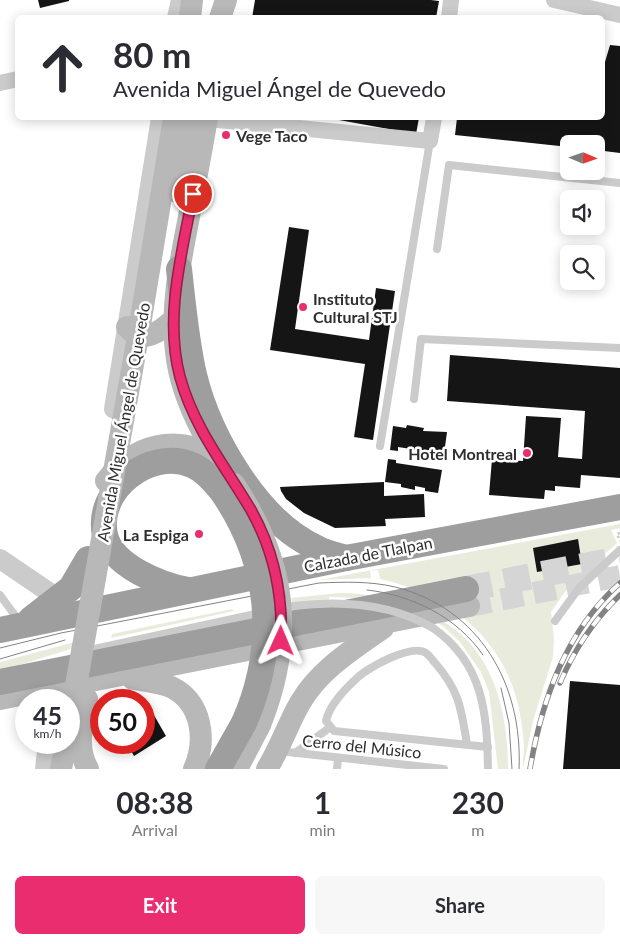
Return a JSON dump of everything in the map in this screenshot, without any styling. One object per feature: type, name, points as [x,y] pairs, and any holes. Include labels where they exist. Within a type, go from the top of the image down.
[{"type":"highway","points":[[179,269],[186,330],[194,375],[209,419],[225,450],[252,490],[279,521],[317,548],[346,558]]},
{"type":"highway","points":[[199,590],[182,589],[159,582],[122,560],[107,540],[105,514],[110,499],[122,483],[136,471],[158,462],[175,461],[192,464],[227,487],[234,511],[252,552],[262,587],[266,615],[263,666],[252,724],[218,769]]},
{"type":"highway","name":"Calzada de Tlalpan","points":[[15,626],[69,606],[199,590],[346,558],[620,507]]},
{"type":"highway","points":[[69,606],[71,588],[88,559]]},
{"type":"highway","points":[[8,680],[468,598]]},
{"type":"main road","points":[[190,15],[192,0]]},
{"type":"main road","points":[[221,15],[227,0]]},
{"type":"main road","points":[[226,15],[227,0]]},
{"type":"main road","name":"Avenida Miguel Ángel de Quevedo","points":[[76,689],[149,322],[174,120]]},
{"type":"main road","points":[[88,769],[82,760],[79,744],[149,322],[185,149],[201,120]]},
{"type":"main road","name":"Avenida Miguel Ángel de Quevedo","points":[[149,322],[179,269],[202,120]]},
{"type":"main road","name":"Avenida Miguel Ángel de Quevedo","points":[[149,322],[177,359],[185,392],[201,430],[217,458],[227,487]]},
{"type":"main road","points":[[101,489],[124,462],[154,446],[181,444],[204,450],[217,458]]},
{"type":"main road","points":[[73,689],[117,678],[392,623],[468,598]]},
{"type":"main road","points":[[280,758],[301,702],[315,683],[353,649],[392,623]]},
{"type":"main road","points":[[117,678],[164,684],[178,691],[189,701],[198,717],[201,736],[194,769]]},
{"type":"main road","points":[[0,699],[15,698]]},
{"type":"main road","points":[[237,769],[252,724]]},
{"type":"main road","points":[[61,769],[64,754]]},
{"type":"street","points":[[178,15],[181,0]]},
{"type":"street","points":[[449,15],[451,0]]},
{"type":"street","points":[[554,0],[620,15]]},
{"type":"street","points":[[0,83],[15,80]]},
{"type":"street","name":"Avenida Miguel Ángel de Quevedo","points":[[88,559],[101,489],[149,322],[161,120]]},
{"type":"street","points":[[222,120],[430,141],[434,120]]},
{"type":"street","points":[[0,559],[69,606]]},
{"type":"street","points":[[43,769],[45,754]]},
{"type":"lane","points":[[380,446],[430,141]]},
{"type":"lane","points":[[437,249],[449,165],[620,183]]},
{"type":"lane","points":[[414,399],[421,339],[620,348]]},
{"type":"lane","points":[[555,621],[579,588],[620,550]]},
{"type":"lane","points":[[0,595],[15,626]]},
{"type":"lane","points":[[72,654],[293,606],[326,602],[373,606],[402,613],[433,628],[454,645],[466,660],[483,700],[488,747],[488,769]]},
{"type":"lane","points":[[467,744],[462,711],[451,682],[425,652],[416,650],[400,654],[358,677],[328,712],[326,721],[329,728],[334,731],[488,747]]},
{"type":"lane","points":[[8,680],[47,664]]},
{"type":"lane","points":[[280,758],[329,728]]},
{"type":"lane","name":"Cerro del Músico","points":[[280,758],[338,758],[444,769]]},
{"type":"lane","points":[[337,769],[338,758]]},
{"type":"path","points":[[620,533],[617,534],[620,541]]},
{"type":"green space","points":[[620,524],[620,528],[611,530],[617,543],[567,589],[551,612],[554,638],[553,657],[533,721],[523,769],[524,747],[521,720],[515,694],[507,672],[495,652],[464,618],[424,594],[403,585],[380,579],[378,570],[370,571],[371,578],[319,580]]},
{"type":"green space","points":[[339,593],[368,595],[385,599],[440,620],[461,635],[476,650],[487,667],[501,707],[505,727],[508,769],[498,769],[489,692],[481,672],[460,642],[444,627],[431,619],[361,598],[329,597],[330,607],[295,615],[291,598]]},
{"type":"green space","points":[[232,609],[234,611],[111,638],[112,634]]},
{"type":"green space","points":[[75,642],[74,648],[0,671],[0,662]]},
{"type":"building","points":[[38,0],[69,0],[69,1],[40,8]]},
{"type":"building","points":[[255,0],[439,1],[437,15],[252,15]]},
{"type":"building","points":[[610,45],[620,46],[620,153],[605,151],[605,135],[560,135],[560,146],[455,135],[457,120],[605,120],[605,62]]},
{"type":"building","points":[[339,120],[419,120],[416,134]]},
{"type":"building","points":[[289,227],[309,230],[295,329],[369,340],[376,288],[395,291],[373,440],[354,437],[365,364],[270,350]]},
{"type":"building","points":[[450,355],[620,368],[620,478],[581,475],[580,488],[555,486],[555,491],[545,490],[544,499],[489,495],[492,459],[523,461],[526,416],[561,418],[558,457],[582,459],[585,411],[447,401]]},
{"type":"building","points":[[407,425],[424,428],[423,431],[447,432],[444,454],[398,447],[398,451],[390,450],[393,426],[406,428]]},
{"type":"building","points":[[388,459],[396,460],[396,463],[442,470],[438,493],[425,491],[425,488],[415,486],[415,490],[401,487],[401,484],[385,482]]},
{"type":"building","points":[[384,482],[384,496],[424,494],[425,517],[385,519],[386,526],[335,528],[304,513],[286,499],[280,487]]},
{"type":"building","points":[[578,539],[582,564],[537,572],[533,548]]},
{"type":"building","points":[[570,681],[620,685],[620,769],[563,769]]},
{"type":"building","points":[[155,717],[166,736],[155,743]]},
{"type":"tunnel","points":[[466,589],[620,559]]},
{"type":"tunnel","points":[[469,606],[620,576]]},
{"type":"tram line","points":[[0,648],[61,633],[319,583],[367,583],[395,587],[425,597],[451,612],[473,632],[490,654],[504,680],[513,708],[518,738],[519,769]]},
{"type":"tram line","points":[[367,590],[400,597],[432,610],[460,630],[483,655]]},
{"type":"tram line","points":[[0,659],[65,640]]},
{"type":"tram line","points":[[501,688],[509,723],[512,769]]},
{"type":"railway","points":[[530,769],[542,717],[559,668],[585,622],[620,583]]},
{"type":"railway","points":[[560,683],[586,636],[620,595]]},
{"type":"place","name":"Vege Taco","points":[[226,135]]},
{"type":"place","name":"Instituto Cultural STJ","points":[[303,307]]},
{"type":"place","name":"Hotel Montreal","points":[[527,453]]},
{"type":"place","name":"La Espiga","points":[[199,534]]},
{"type":"route","points":[[193,194],[176,288],[174,333],[178,368],[188,402],[201,430],[246,501],[270,551],[280,593],[281,641]]}]
